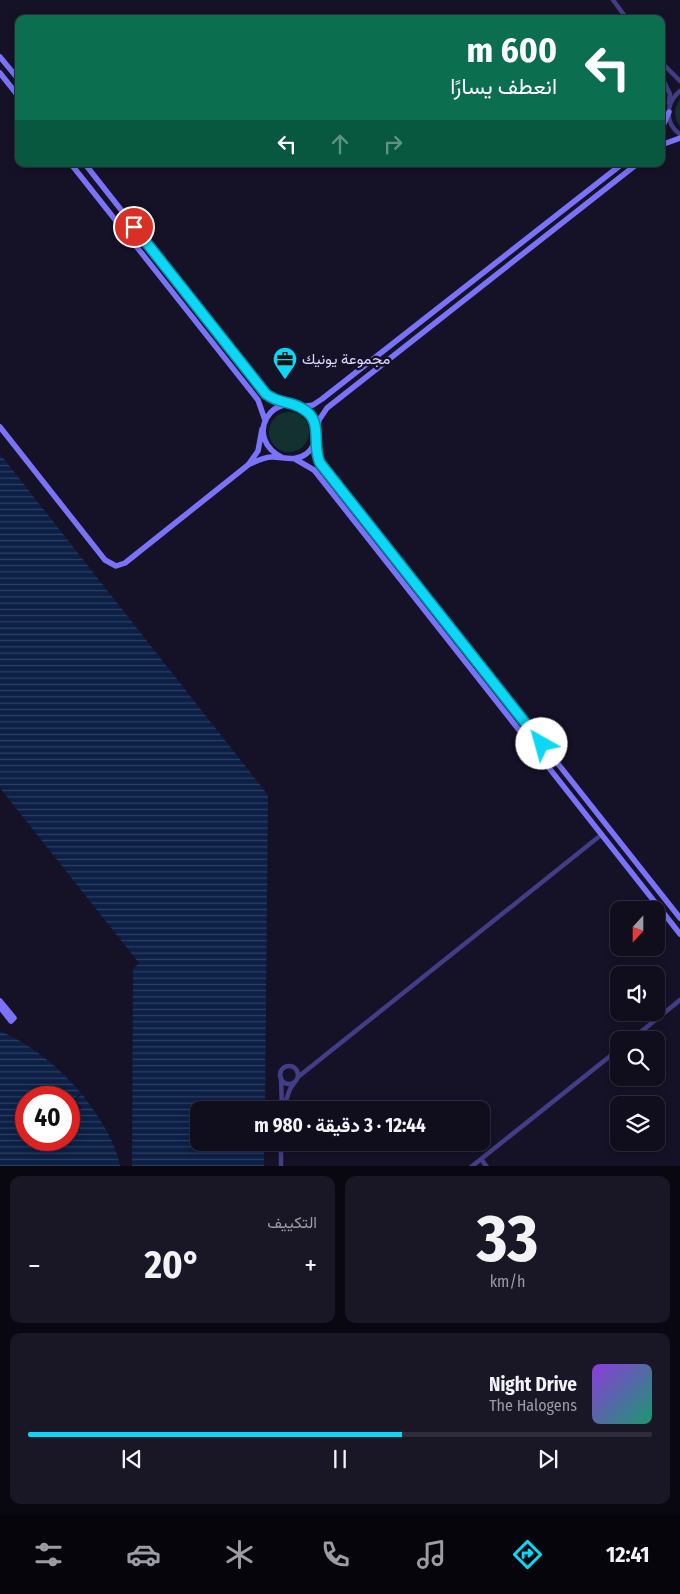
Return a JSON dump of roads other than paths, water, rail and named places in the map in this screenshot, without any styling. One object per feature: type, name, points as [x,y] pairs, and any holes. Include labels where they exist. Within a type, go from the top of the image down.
[{"type":"street","points":[[613,0],[624,15]]},
{"type":"street","points":[[0,56],[15,75]]},
{"type":"street","points":[[665,66],[680,81]]},
{"type":"street","points":[[0,73],[15,92]]},
{"type":"street","points":[[665,84],[670,94],[671,124],[680,136],[665,142]]},
{"type":"street","points":[[665,120],[675,95],[680,91]]},
{"type":"street","points":[[74,167],[258,400],[265,420]]},
{"type":"street","points":[[87,167],[266,394],[274,400],[301,407],[313,405],[322,399],[618,167]]},
{"type":"street","points":[[633,167],[327,408],[319,420],[315,449],[320,463],[680,918]]},
{"type":"street","points":[[0,427],[105,560],[116,566],[126,563],[248,465],[258,451],[265,420],[272,410],[282,405],[290,405]]},
{"type":"street","points":[[301,407],[309,412],[315,421],[316,431]]},
{"type":"street","points":[[262,429],[264,443],[271,453],[282,458]]},
{"type":"street","points":[[295,459],[306,454],[313,446],[315,439]]},
{"type":"street","points":[[248,465],[271,457],[295,459],[314,470],[680,934]]},
{"type":"street","points":[[281,1076],[285,1083],[291,1084],[311,1066],[601,835]]},
{"type":"street","points":[[0,1001],[12,1020],[0,1007]]},
{"type":"street","points":[[642,1031],[680,1001]]},
{"type":"street","points":[[471,1166],[610,1056]]},
{"type":"street","points":[[282,1101],[281,1076],[284,1068],[302,1069],[311,1066]]},
{"type":"street","points":[[285,1101],[290,1089],[297,1079],[297,1072],[293,1067]]},
{"type":"street","points":[[281,1166],[282,1151]]},
{"type":"street","points":[[481,1159],[487,1166]]},
{"type":"water","points":[[0,454],[268,795],[265,1101],[190,1101],[190,1151],[264,1151],[264,1166],[132,1166],[133,969],[139,963],[0,788]]},
{"type":"water","points":[[0,1031],[44,1057],[74,1086],[15,1086],[15,1151],[80,1151],[80,1110],[82,1108],[80,1106],[80,1096],[82,1094],[100,1119],[114,1147],[120,1166],[0,1166]]},
{"type":"place","name":"مجموعة يونيك","points":[[285,380]]}]
